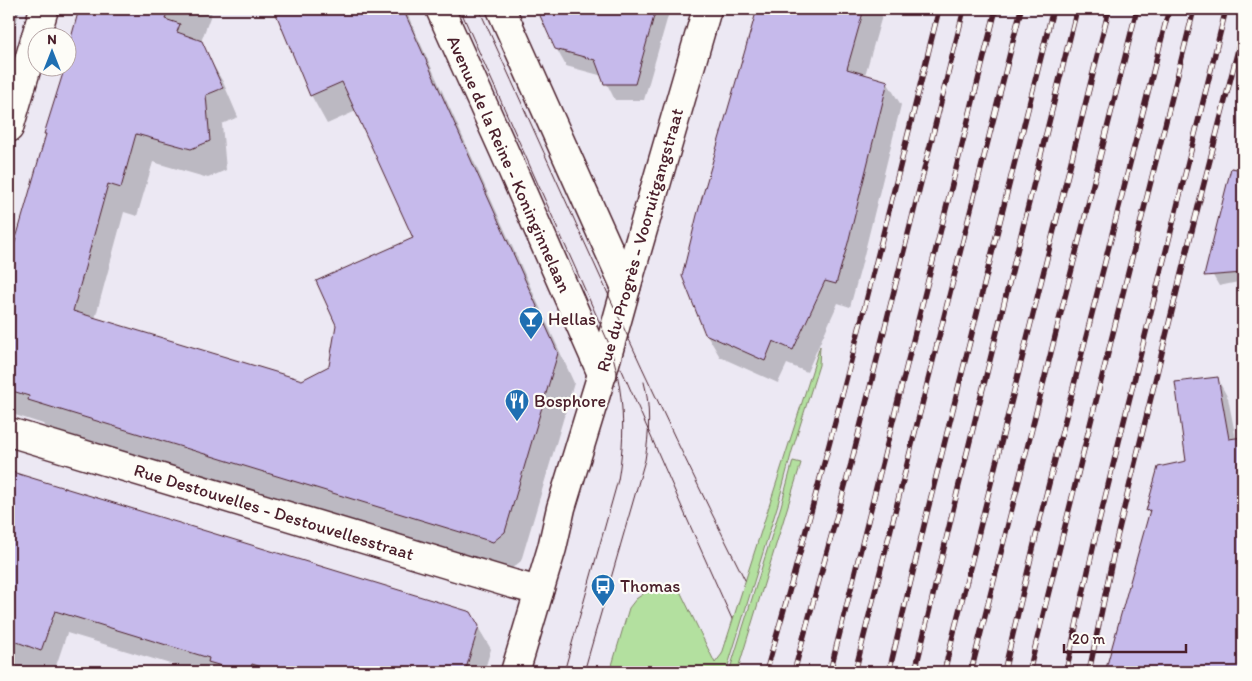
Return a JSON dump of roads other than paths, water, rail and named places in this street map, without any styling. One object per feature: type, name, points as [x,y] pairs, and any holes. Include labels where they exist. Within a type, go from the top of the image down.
[{"type":"street","points":[[9,128],[44,9]]},
{"type":"street","name":"Avenue de la Reine - Koninginnelaan","points":[[440,9],[602,374]]},
{"type":"street","points":[[501,9],[626,288]]},
{"type":"street","name":"Rue du Progrès - Vooruitgangstraat","points":[[515,672],[707,9]]},
{"type":"street","name":"Rue Destouvelles - Destouvellesstraat","points":[[9,432],[538,591]]},
{"type":"tram line","points":[[460,9],[610,346],[621,396],[623,429],[618,480],[564,672]]},
{"type":"tram line","points":[[479,9],[642,368],[745,580]]},
{"type":"tram line","points":[[621,368],[732,619]]},
{"type":"tram line","points":[[584,672],[645,460],[649,421],[648,401],[644,382]]},
{"type":"railway","points":[[766,672],[834,425],[939,9]]},
{"type":"railway","points":[[794,672],[851,464],[964,9]]},
{"type":"railway","points":[[830,672],[996,9]]},
{"type":"railway","points":[[855,672],[1021,9]]},
{"type":"railway","points":[[889,672],[1053,9]]},
{"type":"railway","points":[[915,672],[957,493],[1077,9]]},
{"type":"railway","points":[[944,672],[1109,9]]},
{"type":"railway","points":[[971,672],[1137,9]]},
{"type":"railway","points":[[1004,672],[1041,515],[1169,9]]},
{"type":"railway","points":[[1029,672],[1194,9]]},
{"type":"railway","points":[[1066,672],[1097,530],[1226,9]]},
{"type":"railway","points":[[1089,672],[1117,537],[1243,30]]},
{"type":"place","name":"Hellas","points":[[531,340]]},
{"type":"place","name":"Bosphore","points":[[517,422]]},
{"type":"place","name":"Thomas","points":[[603,607]]}]
